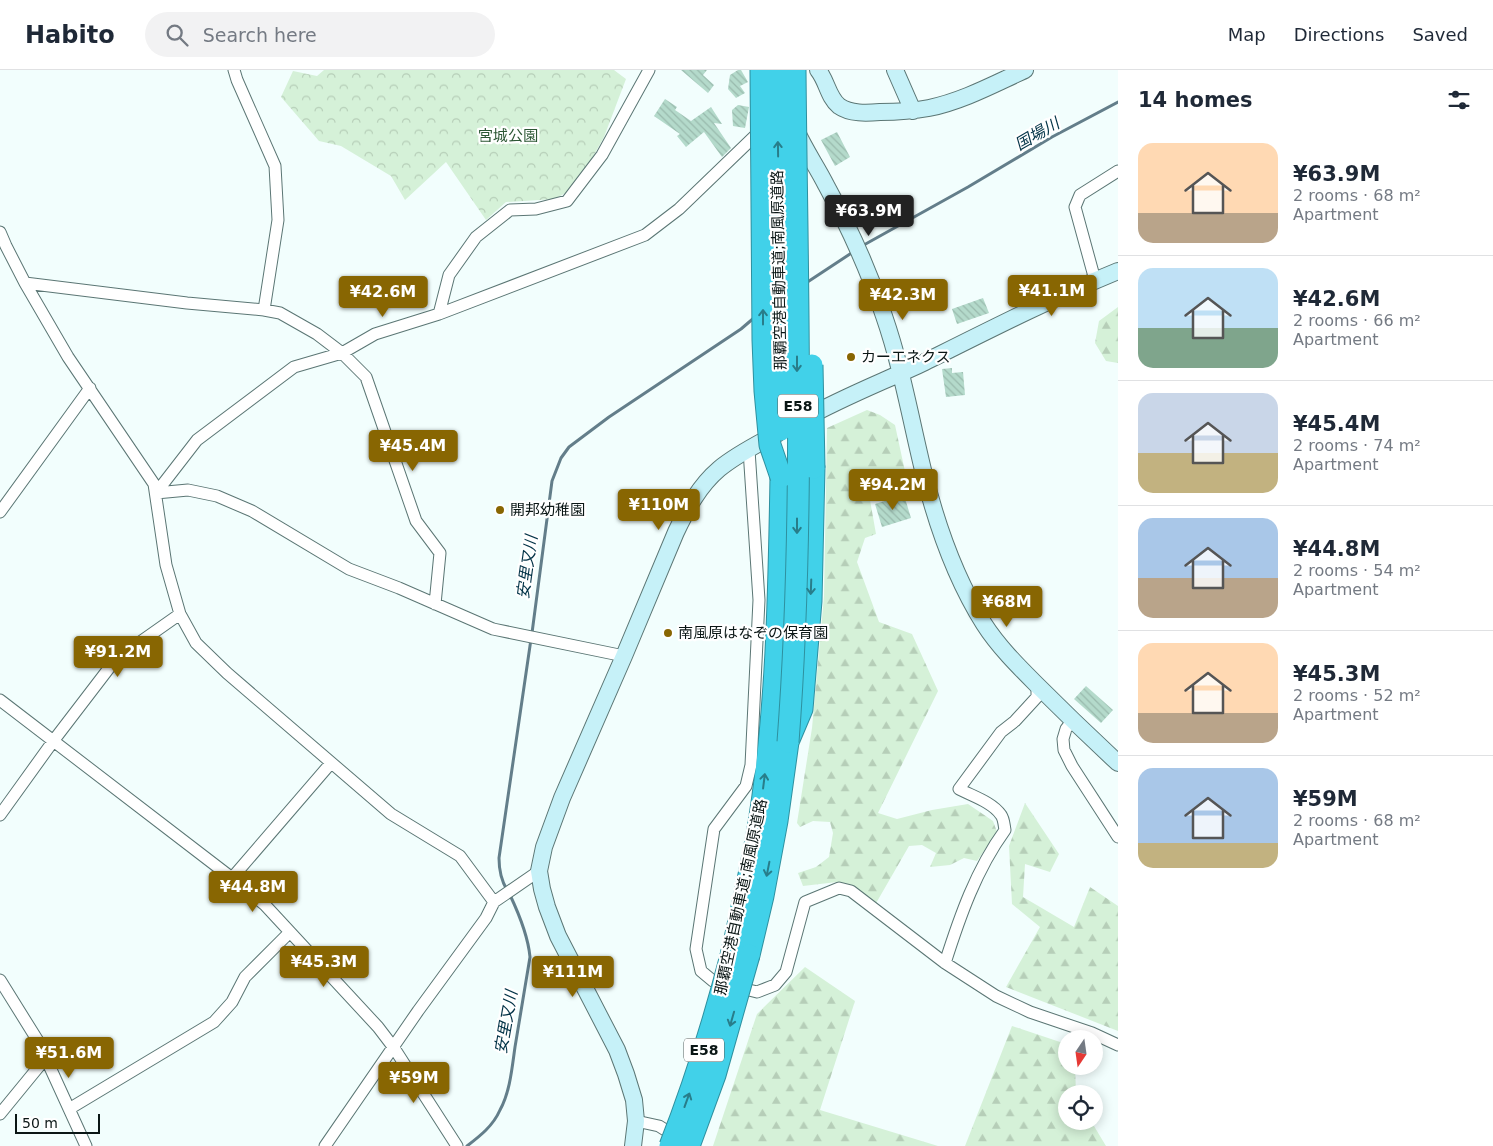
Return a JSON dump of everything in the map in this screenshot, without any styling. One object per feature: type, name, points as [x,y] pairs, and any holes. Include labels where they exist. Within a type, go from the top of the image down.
[{"type":"highway","points":[[761,70],[765,391],[770,445],[781,478]]},
{"type":"highway","name":"那覇空港自動車道;南風原道路","points":[[690,1146],[716,1075],[741,953],[774,695],[780,592],[781,478],[778,70]]},
{"type":"highway","name":"那覇空港自動車道;南風原道路","points":[[670,1146],[718,1007],[763,896],[777,821],[788,742],[797,582],[798,421],[795,70]]},
{"type":"highway","points":[[788,742],[802,709],[811,601],[814,515],[808,70]]},
{"type":"street","points":[[234,70],[275,166],[278,220],[264,310]]},
{"type":"street","points":[[439,314],[449,275],[476,236],[510,210],[536,209],[567,201],[602,155],[650,70]]},
{"type":"street","points":[[772,70],[797,133],[827,185],[849,230],[885,317],[901,373],[935,515],[961,583],[985,626],[1019,667],[1072,721],[1118,763]]},
{"type":"street","points":[[156,493],[198,440],[294,367],[342,354],[375,334],[439,314],[645,235],[680,210],[764,127],[808,70]]},
{"type":"street","points":[[818,70],[831,96],[839,106],[857,113],[912,111],[947,103],[976,93],[1025,70]]},
{"type":"street","points":[[895,70],[912,111]]},
{"type":"street","points":[[1095,280],[1076,207],[1080,195],[1118,171]]},
{"type":"street","points":[[0,232],[26,283],[68,357],[154,484],[166,564],[180,614],[196,643],[227,673],[391,814],[460,856],[494,902]]},
{"type":"street","points":[[633,1146],[636,1121],[634,1100],[617,1050],[558,936],[546,907],[539,871],[544,847],[562,798],[685,512],[706,482],[718,470],[748,450],[822,409],[901,373],[1004,322],[1118,271]]},
{"type":"street","points":[[26,283],[188,303],[264,310],[280,313],[317,334],[366,377],[416,521],[440,553],[435,604]]},
{"type":"street","points":[[0,512],[90,388]]},
{"type":"street","points":[[748,450],[759,600],[751,765],[746,786],[714,829],[696,949],[701,971],[713,981],[757,992],[775,985],[786,972],[805,902],[839,888],[850,891],[945,963],[996,996],[1030,1012],[1092,1033],[1118,1046]]},
{"type":"street","points":[[156,493],[188,490],[217,496],[252,511],[348,569],[399,588],[492,629],[624,656]]},
{"type":"street","points":[[0,815],[116,659],[180,614]]},
{"type":"street","points":[[945,963],[976,877],[992,848],[1005,830],[1000,814],[988,804],[959,789],[1001,732],[1015,722],[1037,697],[1036,684]]},
{"type":"street","points":[[0,700],[265,905],[378,1027],[394,1048],[457,1146]]},
{"type":"street","points":[[1072,721],[1066,729],[1063,739],[1064,750],[1072,766],[1118,837]]},
{"type":"street","points":[[232,878],[331,763]]},
{"type":"street","points":[[325,1146],[418,1011],[486,918],[494,902],[539,871]]},
{"type":"street","points":[[69,1110],[214,1022],[232,1002],[245,977],[290,932]]},
{"type":"street","points":[[0,980],[38,1041],[86,1146]]},
{"type":"street","points":[[0,1114],[45,1059]]},
{"type":"street","points":[[636,1121],[659,1126],[690,1146]]},
{"type":"green space","name":"宮城公園","points":[[324,70],[614,70],[626,79],[604,137],[590,162],[567,192],[555,199],[506,202],[486,220],[446,162],[405,200],[391,176],[341,146],[319,141],[281,97],[293,71],[317,76]]},
{"type":"green space","points":[[1118,307],[1118,363],[1106,361],[1095,343],[1099,321]]},
{"type":"green space","points":[[867,410],[880,415],[895,425],[909,490],[870,500],[876,534],[865,538],[857,562],[879,622],[912,634],[938,691],[878,813],[897,819],[932,810],[968,804],[993,821],[997,832],[977,861],[964,858],[950,865],[930,867],[936,853],[922,845],[909,846],[875,905],[859,891],[837,882],[803,886],[798,873],[816,867],[829,857],[833,833],[830,822],[813,821],[800,827],[797,823],[812,728],[824,596],[827,428]]},
{"type":"green space","points":[[1025,803],[1059,854],[1050,872],[1025,864],[1023,897],[1074,927],[1090,887],[1118,906],[1118,1031],[1006,987],[1040,927],[1012,904],[1009,846]]},
{"type":"green space","points":[[805,967],[855,1001],[820,1110],[938,1146],[713,1146],[757,1014]]},
{"type":"green space","points":[[1012,1026],[1058,1041],[1058,1075],[1075,1075],[1076,1085],[1058,1085],[1058,1130],[1096,1130],[1106,1146],[965,1146]]},
{"type":"building","points":[[681,70],[707,70],[703,75],[714,85],[708,93]]},
{"type":"building","points":[[741,70],[748,82],[740,86],[745,93],[736,98],[728,89],[730,75]]},
{"type":"building","points":[[665,99],[677,107],[675,110],[691,121],[711,107],[722,124],[714,123],[731,148],[722,157],[704,132],[686,147],[677,136],[680,134],[654,116]]},
{"type":"building","points":[[738,105],[749,107],[745,128],[733,126],[732,110]]},
{"type":"building","points":[[837,132],[850,157],[835,166],[821,140]]},
{"type":"building","points":[[983,298],[989,313],[957,324],[952,309]]},
{"type":"building","points":[[952,368],[952,373],[963,372],[965,395],[946,397],[942,369]]},
{"type":"building","points":[[904,495],[911,518],[882,527],[875,504]]},
{"type":"building","points":[[1086,686],[1113,710],[1101,723],[1074,699]]},
{"type":"waterway","name":"国場川","points":[[862,246],[968,187],[1052,137],[1118,102]]},
{"type":"waterway","name":"安里又川","points":[[806,283],[853,252]]},
{"type":"waterway","name":"安里又川","points":[[532,633],[552,481],[561,458],[569,447],[609,417],[741,329],[755,317]]},
{"type":"waterway","name":"安里又川","points":[[507,890],[503,882],[499,858],[531,639]]},
{"type":"waterway","name":"安里又川","points":[[467,1146],[494,1121],[506,1096],[512,1071],[530,957],[520,917],[510,895]]},
{"type":"place","name":"カーエネクス","points":[[851,357]]},
{"type":"place","name":"開邦幼稚園","points":[[500,510]]},
{"type":"place","name":"南風原はなぞの保育園","points":[[668,633]]}]
